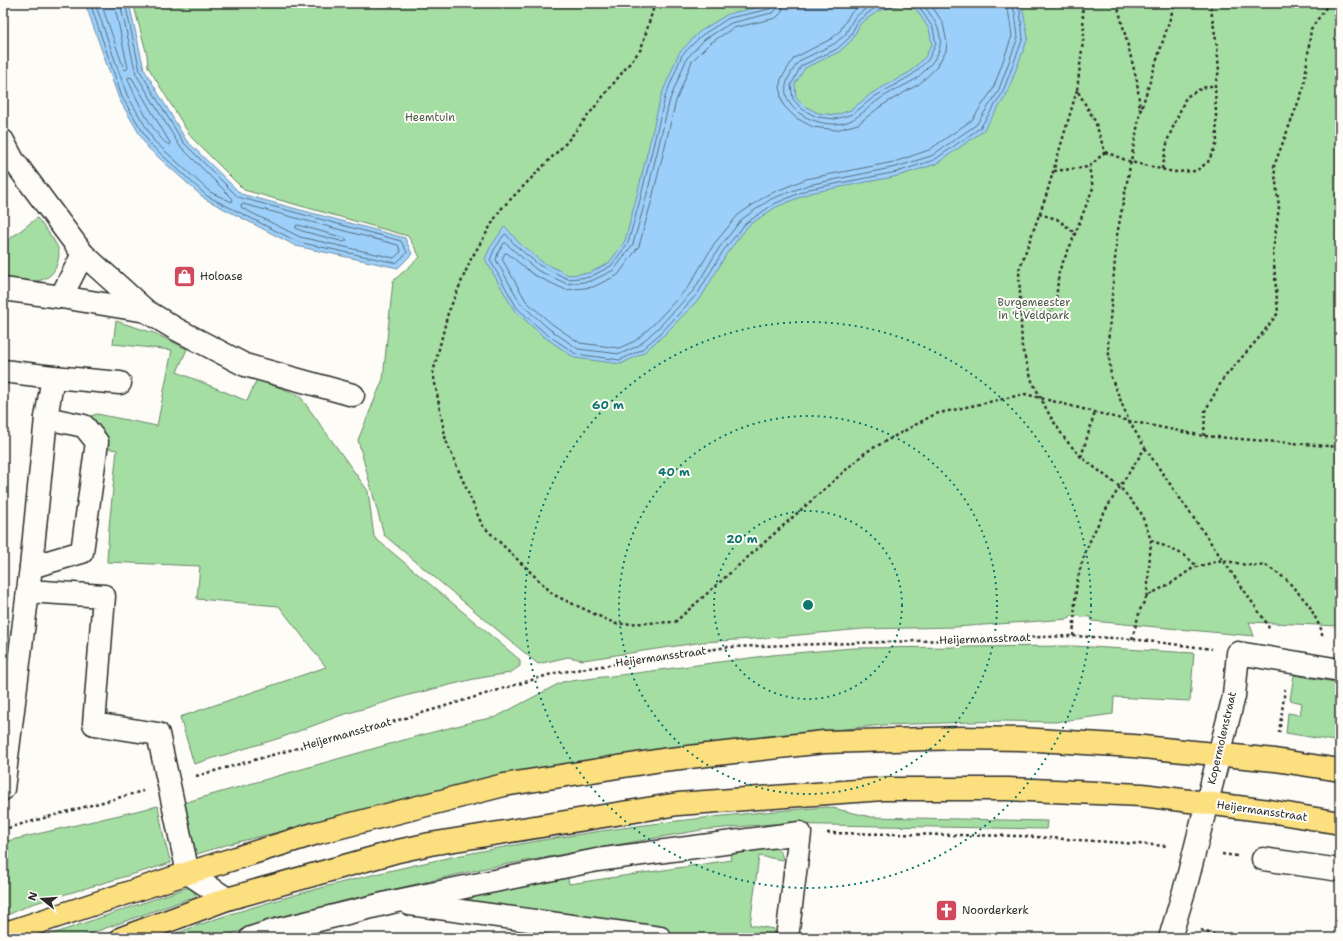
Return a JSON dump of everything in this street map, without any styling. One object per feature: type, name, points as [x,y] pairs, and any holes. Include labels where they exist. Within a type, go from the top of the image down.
[{"type":"main road","points":[[3,934],[188,872],[318,833],[504,785],[669,759],[824,742],[961,738],[1021,739],[1132,746],[1291,762],[1340,770]]},
{"type":"main road","name":"Heijermansstraat","points":[[122,938],[227,899],[398,851],[430,844],[678,804],[883,789],[1008,789],[1142,795],[1269,811],[1340,823]]},
{"type":"street","points":[[3,141],[13,160],[83,254],[146,311],[176,329],[245,365],[353,395]]},
{"type":"street","points":[[61,297],[83,254]]},
{"type":"street","points":[[3,289],[146,311]]},
{"type":"street","points":[[3,371],[120,383]]},
{"type":"street","points":[[3,789],[28,591],[46,418],[53,377]]},
{"type":"street","points":[[30,567],[82,552],[97,442],[84,426],[46,418]]},
{"type":"street","points":[[28,591],[104,596],[94,724],[158,734],[188,872],[227,899]]},
{"type":"street","points":[[1238,653],[1331,669]]},
{"type":"street","name":"Kopermolenstraat","points":[[1170,938],[1182,901],[1234,696],[1238,653]]},
{"type":"street","points":[[251,938],[273,931],[392,902],[597,860],[800,833],[787,938]]},
{"type":"street","points":[[1263,859],[1340,870]]},
{"type":"street","points":[[392,902],[660,938]]},
{"type":"path","points":[[655,3],[641,49],[566,143],[500,210],[471,259],[448,314],[433,374],[446,441],[482,525],[554,595],[616,624],[675,622],[866,452],[934,414],[1025,394],[1129,421],[1204,436],[1340,447]]},
{"type":"path","points":[[1082,3],[1084,33],[1078,90],[1046,196],[1019,270],[1022,348],[1032,380],[1050,416],[1065,439],[1081,457],[1120,487],[1141,513],[1151,540],[1147,596],[1140,610],[1132,639]]},
{"type":"path","points":[[1117,3],[1137,81],[1140,113]]},
{"type":"path","points":[[1175,3],[1140,113],[1117,235],[1108,344],[1111,377],[1129,421],[1145,448],[1268,625],[1279,660]]},
{"type":"path","points":[[1105,152],[1131,162],[1174,172],[1196,171],[1208,162],[1217,143],[1215,85],[1219,71],[1210,3]]},
{"type":"path","points":[[1204,436],[1205,411],[1223,379],[1258,339],[1278,313],[1273,252],[1279,207],[1274,166],[1304,87],[1310,29],[1329,3]]},
{"type":"path","points":[[1162,169],[1168,139],[1186,97],[1202,88],[1215,85]]},
{"type":"path","points":[[1078,90],[1095,121],[1105,152]]},
{"type":"path","points":[[1053,172],[1089,166],[1105,152]]},
{"type":"path","points":[[1020,313],[1048,316],[1056,301],[1059,271],[1076,233],[1093,188],[1089,166]]},
{"type":"path","points":[[1039,214],[1057,219],[1076,233]]},
{"type":"path","points":[[1081,457],[1094,412]]},
{"type":"path","points":[[1073,636],[1078,579],[1090,538],[1145,448]]},
{"type":"path","points":[[1151,540],[1184,555],[1197,566]]},
{"type":"path","points":[[1147,596],[1173,582],[1197,566],[1222,560],[1246,565],[1267,566],[1286,579],[1309,605],[1322,631],[1331,669]]},
{"type":"path","name":"Heijermansstraat","points":[[3,831],[11,827],[392,722],[555,673],[728,647],[1073,636],[1132,639],[1238,653]]},
{"type":"path","points":[[800,833],[1021,836],[1158,844],[1263,859]]},
{"type":"green space","name":"Burgemeester in 't Veldpark","points":[[133,3],[1340,3],[1340,626],[1249,622],[1254,636],[1092,621],[1091,617],[1070,616],[1069,619],[955,627],[862,629],[767,638],[703,642],[583,660],[568,657],[538,664],[384,535],[358,440],[383,379],[393,281],[420,257],[408,236],[244,190],[191,137],[148,67],[147,55]]},
{"type":"green space","points":[[37,218],[58,248],[58,260],[53,272],[42,280],[27,281],[3,279],[3,244]]},
{"type":"green space","points":[[116,321],[154,333],[187,349],[177,372],[247,401],[257,379],[299,395],[368,491],[374,537],[520,660],[520,666],[510,673],[474,679],[409,695],[339,716],[280,738],[194,764],[180,717],[326,667],[279,606],[197,599],[200,566],[107,562],[117,450],[106,448],[105,437],[99,426],[87,417],[97,414],[157,426],[172,350],[113,344]]},
{"type":"green space","points":[[1073,646],[1194,653],[1190,701],[1114,697],[1113,714],[1055,722],[1002,721],[883,725],[731,741],[622,756],[491,781],[229,844],[194,855],[183,803],[418,736],[496,717],[562,682],[772,655],[853,648]]},
{"type":"green space","points":[[1294,675],[1340,683],[1340,742],[1286,733],[1288,713],[1300,715],[1302,703],[1290,700]]},
{"type":"green space","points":[[158,806],[164,839],[171,863],[32,904],[3,917],[3,842]]},
{"type":"green space","points":[[828,807],[871,817],[1047,821],[1046,829],[772,824],[701,830],[486,868],[343,901],[217,938],[164,938],[222,917],[304,892],[452,857],[601,831],[752,813]]},
{"type":"green space","points":[[765,845],[779,851],[783,860],[759,856],[750,925],[774,929],[772,938],[703,938],[505,914],[464,901],[468,893],[567,873],[569,884],[731,860],[729,847]]},
{"type":"green space","points":[[192,886],[196,896],[78,938],[41,938]]},
{"type":"water","points":[[85,3],[129,3],[144,69],[186,140],[241,194],[405,238],[412,254],[398,268],[296,246],[205,199],[147,147],[119,99]]},
{"type":"water","points":[[776,3],[1019,3],[1023,10],[1028,38],[1006,96],[983,131],[936,164],[898,176],[810,193],[776,207],[749,225],[727,253],[702,296],[664,335],[643,353],[621,364],[575,358],[543,336],[514,310],[485,259],[490,248],[505,226],[518,242],[542,262],[569,275],[589,273],[609,263],[625,241],[661,96],[679,53],[699,32],[728,14]],"holes":[[[900,5],[916,9],[929,29],[932,44],[925,57],[910,72],[872,93],[851,110],[836,115],[818,113],[805,106],[796,97],[795,84],[805,68],[839,52],[852,40],[860,24],[878,11]]]},
{"type":"place","name":"Holoase","points":[[185,276]]},
{"type":"place","name":"Noorderkerk","points":[[946,910]]},
{"type":"park label","name":"Heemtuin","points":[[430,117]]}]
